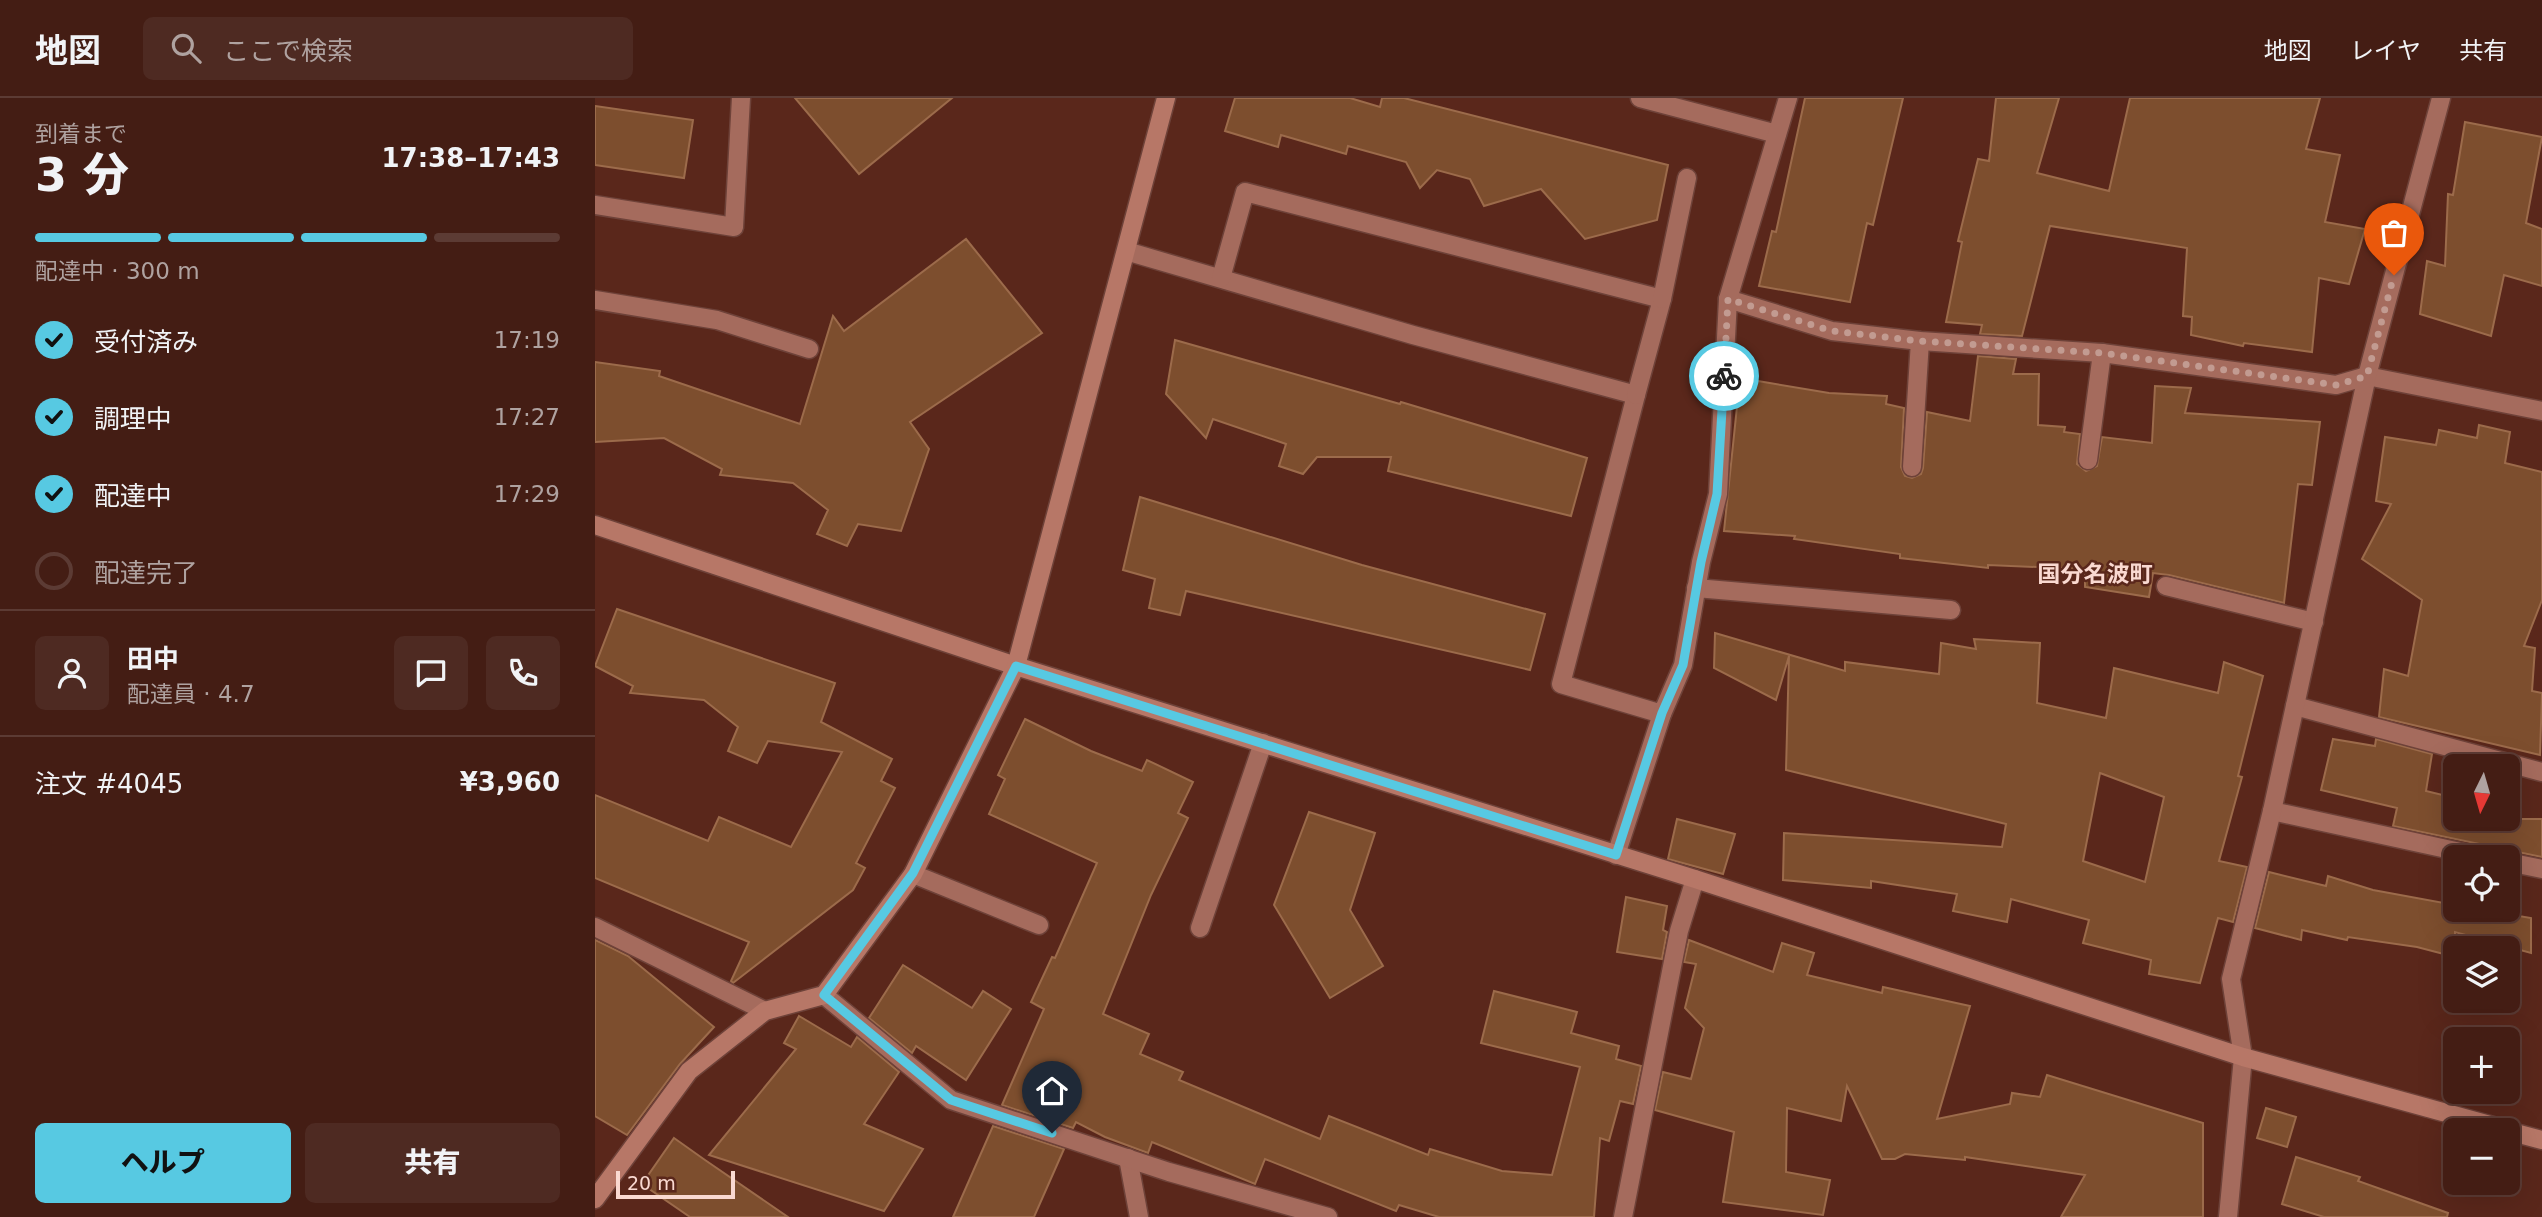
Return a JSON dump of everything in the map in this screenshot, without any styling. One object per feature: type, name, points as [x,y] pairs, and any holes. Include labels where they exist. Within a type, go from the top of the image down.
[{"type":"street","points":[[595,205],[734,227],[741,98]]},
{"type":"street","points":[[595,1199],[689,1071],[765,1011],[824,995],[913,873],[1016,666],[1166,98]]},
{"type":"street","points":[[1640,98],[1777,134]]},
{"type":"street","points":[[1616,855],[1662,713],[1683,665],[1696,588],[1717,494],[1728,299],[1788,98]]},
{"type":"street","points":[[2228,1217],[2243,1057],[2231,979],[2272,811],[2367,376],[2441,98]]},
{"type":"street","points":[[1662,713],[1561,684],[1662,299],[1687,178]]},
{"type":"street","points":[[1221,278],[1245,192],[1662,299]]},
{"type":"street","points":[[1126,251],[1413,335],[1636,395]]},
{"type":"street","points":[[1728,299],[1832,331],[1920,341],[2102,353],[2336,385],[2367,376],[2542,411]]},
{"type":"street","points":[[595,300],[717,320],[809,349]]},
{"type":"street","points":[[1912,467],[1920,341]]},
{"type":"street","points":[[2088,460],[2102,353]]},
{"type":"street","points":[[595,525],[1016,666],[1695,879],[2243,1057],[2464,1118]]},
{"type":"street","points":[[2166,586],[2314,622]]},
{"type":"street","points":[[1696,588],[1951,611]]},
{"type":"street","points":[[2295,706],[2542,772]]},
{"type":"street","points":[[1200,928],[1263,743]]},
{"type":"street","points":[[2272,811],[2443,848]]},
{"type":"street","points":[[2520,864],[2542,869]]},
{"type":"street","points":[[913,873],[1039,925]]},
{"type":"street","points":[[1623,1217],[1679,931],[1695,879]]},
{"type":"street","points":[[595,928],[765,1011]]},
{"type":"street","points":[[824,995],[951,1100],[1128,1158],[1328,1217]]},
{"type":"street","points":[[2520,1134],[2542,1140]]},
{"type":"street","points":[[1128,1158],[1139,1217]]},
{"type":"building","points":[[795,98],[952,98],[859,174]]},
{"type":"building","points":[[1235,98],[1350,98],[1380,107],[1382,98],[1404,98],[1668,165],[1657,220],[1585,239],[1541,189],[1484,206],[1470,179],[1437,170],[1420,188],[1406,162],[1348,146],[1346,154],[1281,135],[1278,147],[1225,131]]},
{"type":"building","points":[[1805,98],[1903,98],[1873,225],[1867,223],[1850,302],[1759,286],[1772,231],[1776,232]]},
{"type":"building","points":[[1996,98],[2059,98],[2037,173],[2109,191],[2130,98],[2320,98],[2306,149],[2340,155],[2325,222],[2365,229],[2349,284],[2319,278],[2312,352],[2244,343],[2243,346],[2191,335],[2192,317],[2183,316],[2187,248],[2050,226],[2022,336],[1980,334],[1982,325],[1946,322],[1962,242],[1958,241],[1978,159],[1989,161]]},
{"type":"building","points":[[595,106],[693,120],[684,178],[595,165]]},
{"type":"building","points":[[2465,122],[2542,137],[2526,223],[2542,229],[2542,286],[2504,275],[2491,336],[2420,314],[2427,261],[2445,266],[2448,194],[2453,195]]},
{"type":"building","points":[[966,239],[1042,333],[910,422],[929,449],[901,531],[858,524],[847,546],[817,534],[828,510],[793,483],[720,475],[722,469],[664,438],[595,442],[595,362],[660,371],[659,376],[800,424],[833,316],[844,331]]},
{"type":"building","points":[[1175,340],[1400,404],[1401,402],[1587,458],[1571,516],[1388,471],[1391,457],[1317,457],[1303,474],[1279,466],[1286,444],[1213,419],[1206,438],[1166,394]]},
{"type":"building","points":[[1978,356],[2016,359],[2013,374],[2039,374],[2038,425],[2065,427],[2064,432],[2080,434],[2077,464],[2086,471],[2097,466],[2102,437],[2152,443],[2155,386],[2191,388],[2185,413],[2320,422],[2312,485],[2298,484],[2284,603],[2169,575],[2153,573],[2149,597],[2085,587],[2085,569],[1988,565],[1988,568],[1900,558],[1900,554],[1794,539],[1795,536],[1724,531],[1740,378],[1829,393],[1887,396],[1886,404],[1904,408],[1901,467],[1905,476],[1912,478],[1921,474],[1923,468],[1927,412],[1970,421]]},
{"type":"building","points":[[2479,425],[2510,432],[2505,463],[2542,472],[2542,600],[2524,646],[2535,648],[2532,691],[2542,693],[2540,755],[2379,717],[2384,669],[2408,676],[2422,600],[2362,559],[2391,504],[2376,501],[2385,437],[2436,445],[2439,430],[2477,438]]},
{"type":"building","points":[[1140,497],[1362,565],[1545,614],[1530,670],[1186,591],[1180,615],[1149,608],[1155,579],[1123,570]]},
{"type":"building","points":[[617,609],[835,683],[821,722],[892,759],[881,781],[895,788],[856,863],[865,868],[853,890],[733,983],[731,981],[749,942],[595,878],[595,795],[708,841],[719,817],[791,847],[842,752],[768,741],[757,763],[728,751],[738,727],[704,700],[630,693],[633,686],[595,666]]},
{"type":"building","points":[[1715,633],[1845,671],[1845,662],[1939,674],[1941,643],[1976,649],[1974,639],[2040,643],[2037,703],[2106,718],[2114,668],[2218,693],[2224,662],[2263,676],[2238,776],[2242,777],[2219,861],[2247,867],[2233,922],[2218,918],[2200,983],[2149,974],[2151,960],[2083,943],[2089,920],[2011,899],[2007,922],[1953,911],[1957,894],[1871,881],[1871,888],[1783,880],[1784,833],[2002,847],[2006,824],[1786,770],[1789,656],[1776,700],[1714,668]],"holes":[[[2100,773],[2164,797],[2145,882],[2083,861]]]},
{"type":"building","points":[[1025,719],[1091,751],[1142,771],[1147,760],[1193,782],[1178,813],[1188,818],[1151,895],[1103,1014],[1149,1034],[1140,1054],[1183,1072],[1179,1080],[1320,1139],[1329,1116],[1428,1155],[1430,1149],[1502,1171],[1552,1175],[1580,1067],[1481,1043],[1494,991],[1577,1012],[1571,1033],[1619,1046],[1616,1059],[1641,1066],[1633,1104],[1620,1101],[1609,1141],[1600,1138],[1594,1217],[1439,1217],[1399,1205],[1396,1211],[1265,1159],[1255,1184],[1152,1142],[1148,1153],[1105,1137],[1076,1122],[1073,1128],[1002,1105],[1044,1009],[1031,1002],[1052,957],[1055,958],[1097,863],[989,814],[1005,779],[998,775]]},
{"type":"building","points":[[2333,739],[2375,746],[2376,739],[2432,754],[2426,791],[2443,795],[2443,831],[2520,831],[2520,819],[2542,819],[2542,857],[2520,852],[2520,845],[2484,845],[2393,826],[2397,808],[2321,790]]},
{"type":"building","points":[[1309,812],[1375,833],[1350,910],[1383,966],[1330,998],[1274,905]]},
{"type":"building","points":[[1677,819],[1735,834],[1723,874],[1668,859]]},
{"type":"building","points":[[2269,872],[2326,886],[2328,876],[2373,890],[2443,903],[2443,922],[2520,922],[2520,916],[2531,918],[2531,953],[2520,950],[2520,936],[2469,936],[2455,932],[2455,936],[2443,936],[2443,954],[2417,947],[2348,937],[2347,940],[2302,930],[2301,940],[2255,928]]},
{"type":"building","points":[[1626,897],[1667,906],[1663,930],[1667,932],[1662,959],[1617,952]]},
{"type":"building","points":[[595,940],[628,956],[714,1027],[680,1064],[627,1135],[595,1116]]},
{"type":"building","points":[[1689,940],[1773,972],[1782,943],[1814,953],[1807,975],[1882,993],[1883,987],[1970,1006],[1937,1119],[2010,1104],[2012,1093],[2040,1097],[2047,1075],[2203,1123],[2203,1217],[2061,1217],[2085,1175],[1965,1157],[1965,1160],[1905,1154],[1895,1159],[1882,1159],[1847,1086],[1841,1121],[1787,1108],[1786,1172],[1830,1180],[1823,1215],[1723,1202],[1734,1132],[1655,1110],[1663,1072],[1691,1079],[1704,1028],[1685,1008],[1696,964],[1684,962]]},
{"type":"building","points":[[903,965],[972,1008],[983,991],[1011,1009],[966,1080],[916,1046],[912,1053],[869,1018]]},
{"type":"building","points":[[799,1016],[851,1047],[857,1037],[899,1072],[864,1124],[923,1149],[884,1211],[709,1155],[796,1049],[784,1043]]},
{"type":"building","points":[[2266,1108],[2296,1117],[2287,1147],[2257,1138]]},
{"type":"building","points":[[993,1126],[1064,1149],[1034,1217],[953,1217]]},
{"type":"building","points":[[674,1138],[788,1217],[690,1217],[642,1184]]},
{"type":"building","points":[[2296,1157],[2360,1177],[2358,1181],[2448,1213],[2447,1217],[2324,1217],[2282,1204]]},
{"type":"way so far","points":[[1724,376],[1728,299],[1832,331],[1920,341],[2102,353],[2336,385],[2367,376],[2394,275]]},
{"type":"district","name":"国分名波町","points":[[2095,574]]},
{"type":"route","points":[[1052,1133],[951,1100],[824,995],[872,933],[913,873],[1016,666],[1616,855],[1662,713],[1683,665],[1701,562],[1717,494],[1724,376]]}]
